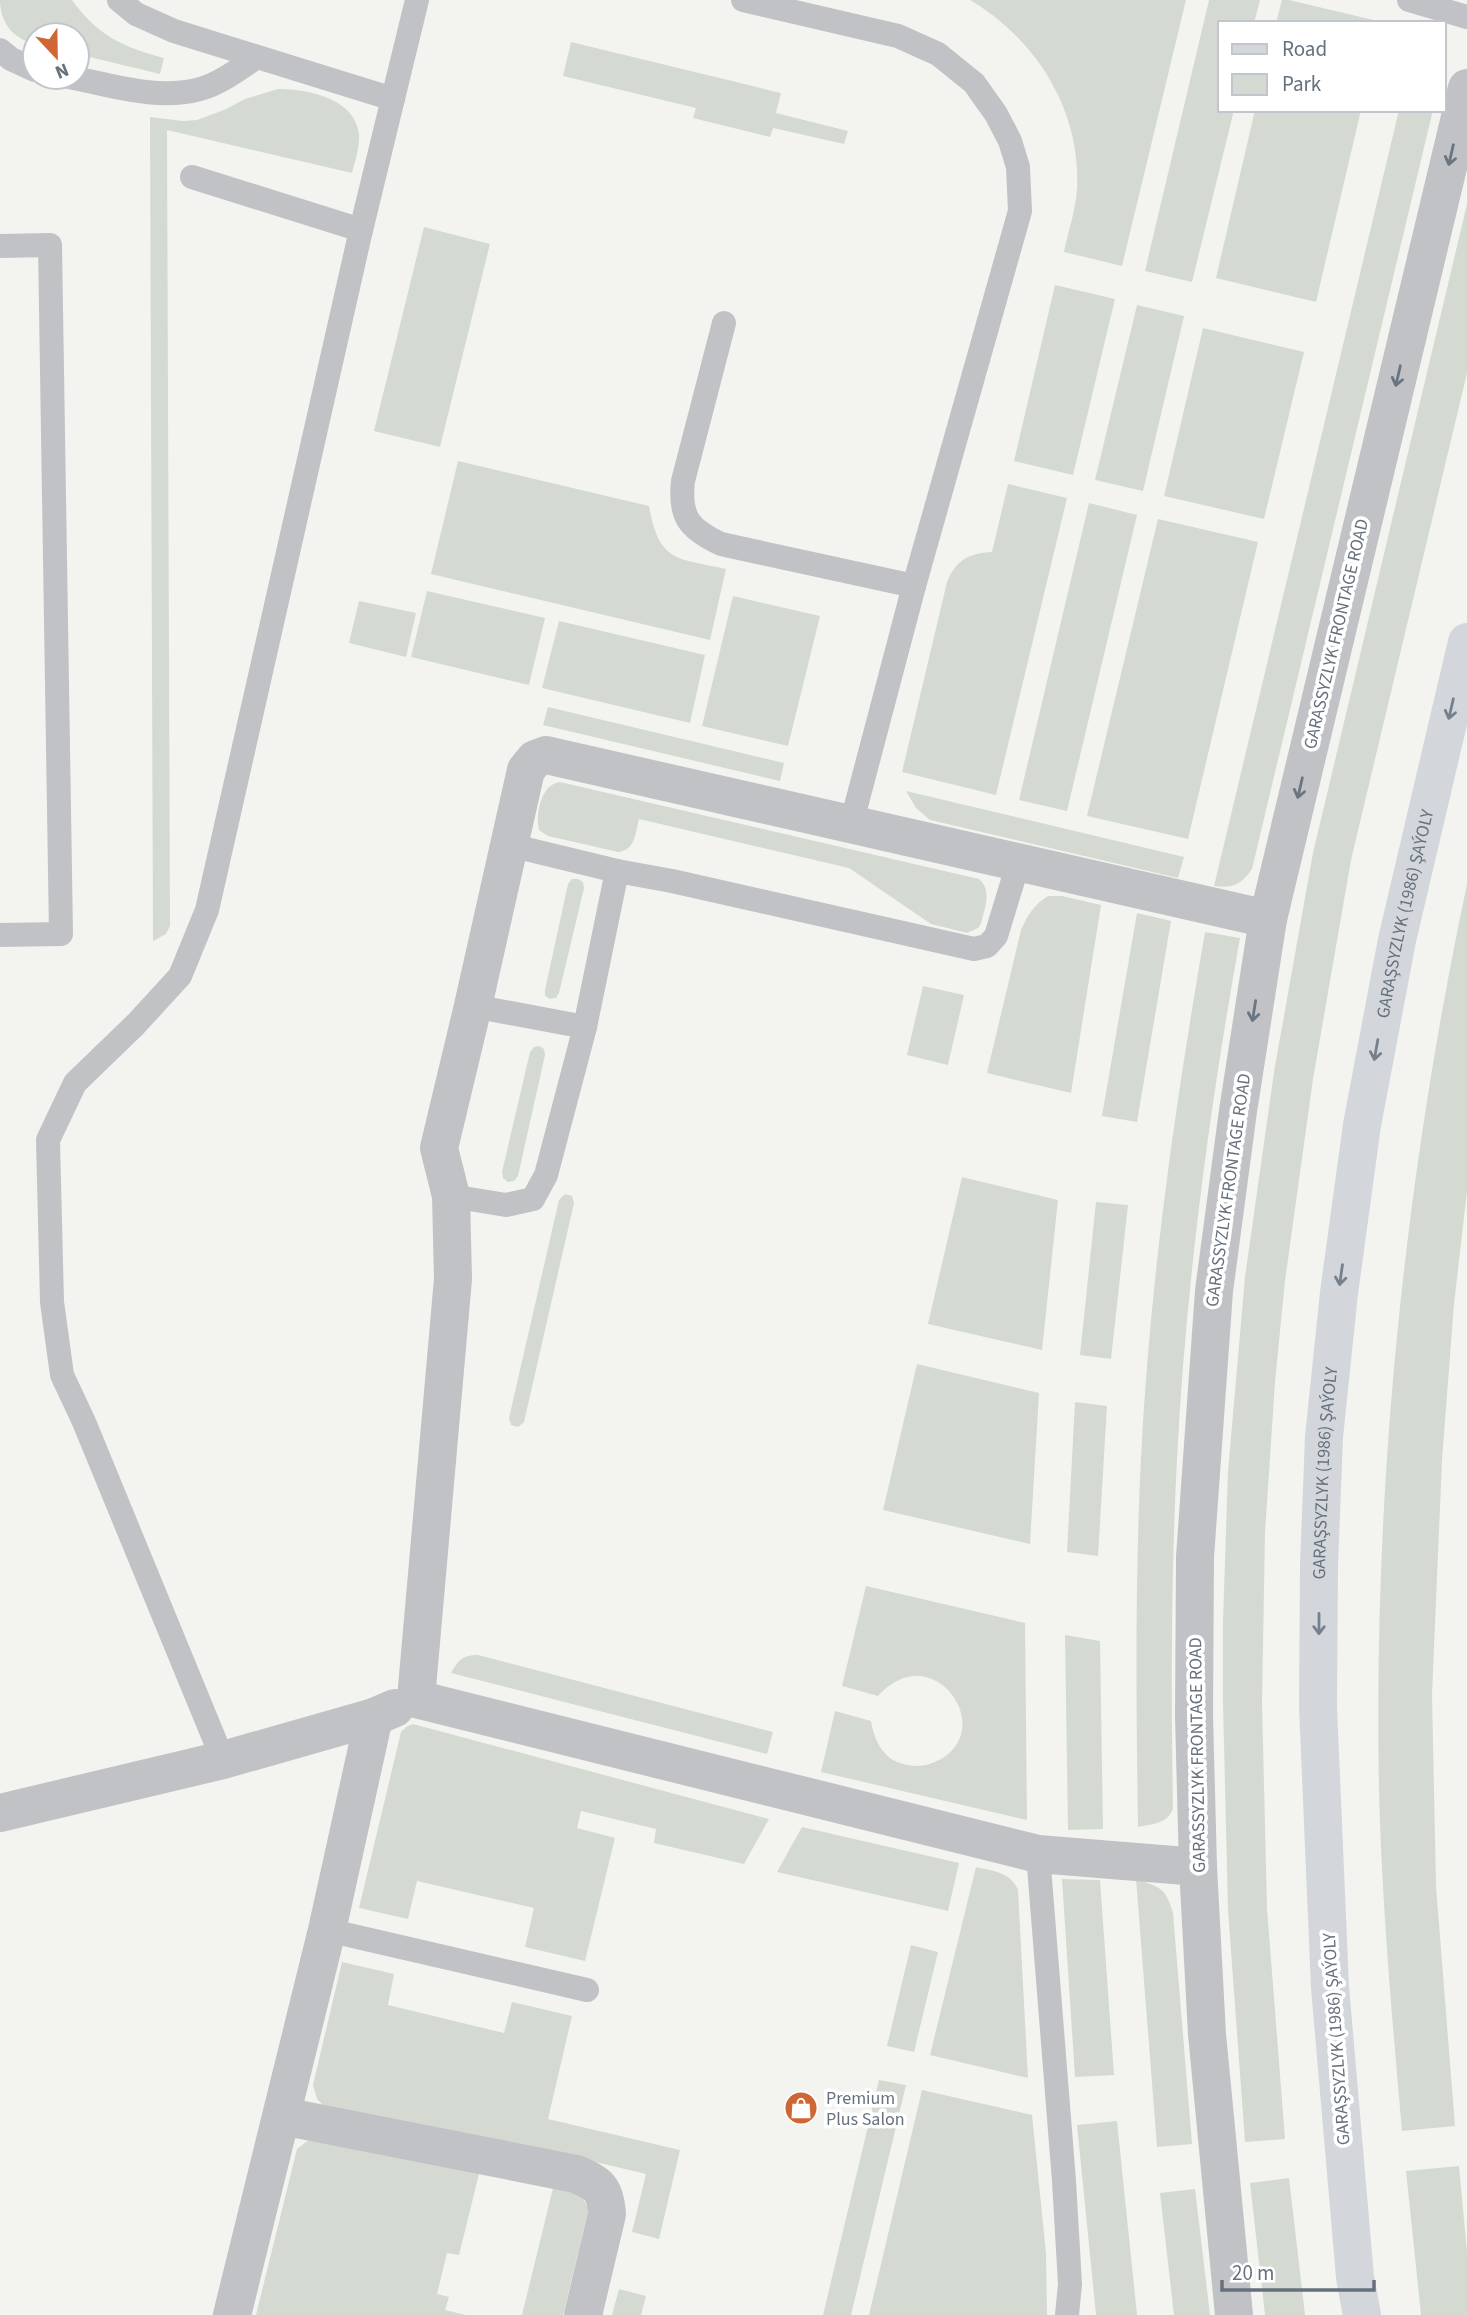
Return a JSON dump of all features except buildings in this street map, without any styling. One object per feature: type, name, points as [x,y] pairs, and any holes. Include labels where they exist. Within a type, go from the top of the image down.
[{"type":"main road","name":"GARAŞSYZLYK (1986) ŞAÝOLY","points":[[1362,2315],[1355,2277],[1330,1987],[1318,1707],[1319,1565],[1324,1437],[1339,1293],[1362,1125],[1396,940],[1467,642]]},
{"type":"street","name":"GARASSYZLYK FRONTAGE ROAD","points":[[1234,2315],[1207,2034],[1198,1867],[1194,1716],[1195,1557],[1214,1291],[1238,1111],[1268,919],[1467,88]]},
{"type":"street","points":[[416,1699],[453,1279],[451,1196],[439,1148],[474,1006],[526,770],[534,759],[546,755],[1268,919]]},
{"type":"street","points":[[0,1813],[223,1760],[374,1717],[416,1699],[1038,1854],[1198,1867]]},
{"type":"street","points":[[232,2315],[327,1930],[374,1717]]},
{"type":"street","points":[[282,2116],[576,2174],[597,2183],[606,2197],[607,2214],[583,2315]]},
{"type":"lane","points":[[119,0],[136,14],[174,31],[393,99]]},
{"type":"lane","points":[[223,1760],[84,1422],[62,1375],[52,1302],[48,1140],[75,1083],[136,1024],[180,976],[207,909],[360,230],[417,0]]},
{"type":"lane","points":[[743,0],[898,36],[938,54],[974,83],[982,93],[1005,132],[1018,167],[1020,211],[914,586],[851,825]]},
{"type":"lane","points":[[1409,0],[1467,17]]},
{"type":"lane","points":[[0,50],[21,64]]},
{"type":"lane","points":[[91,81],[150,93],[199,90],[222,80],[257,57]]},
{"type":"lane","points":[[192,177],[360,230]]},
{"type":"lane","points":[[0,246],[50,245],[61,934],[0,935]]},
{"type":"lane","points":[[724,323],[683,481],[680,502],[688,522],[701,534],[721,544],[914,586]]},
{"type":"lane","points":[[509,845],[974,949],[987,946],[996,936],[1018,864]]},
{"type":"lane","points":[[451,1196],[506,1205],[533,1199],[546,1175],[585,1027],[617,871]]},
{"type":"lane","points":[[474,1006],[585,1027]]},
{"type":"lane","points":[[1038,1854],[1065,2194],[1070,2284],[1067,2315]]},
{"type":"lane","points":[[327,1930],[587,1990]]},
{"type":"green space","points":[[0,0],[72,0],[90,21],[21,21],[21,39],[5,22]]},
{"type":"green space","points":[[970,0],[1186,0],[1122,266],[1064,252],[1077,188],[1071,131],[1062,105],[1050,79],[1034,56],[994,16]]},
{"type":"green space","points":[[1209,0],[1260,0],[1255,21],[1218,21],[1218,112],[1234,112],[1192,282],[1145,271]]},
{"type":"green space","points":[[1282,0],[1289,0],[1378,21],[1277,21]]},
{"type":"green space","points":[[91,22],[124,44],[164,58],[160,74],[91,57]]},
{"type":"green space","points":[[571,42],[781,93],[776,113],[848,131],[844,144],[773,128],[770,137],[693,118],[696,108],[563,76]]},
{"type":"green space","points":[[278,89],[302,91],[328,98],[349,112],[356,122],[359,134],[352,173],[167,130],[170,926],[166,934],[153,941],[150,117],[197,120],[245,99]]},
{"type":"green space","points":[[1255,112],[1361,112],[1316,302],[1216,278]]},
{"type":"green space","points":[[1399,112],[1433,112],[1252,869],[1236,884],[1214,886]]},
{"type":"green space","points":[[1467,204],[1467,373],[1351,860],[1313,1079],[1285,1281],[1265,1533],[1262,1702],[1267,1908],[1285,2139],[1245,2142],[1228,1910],[1223,1621],[1228,1471],[1245,1277],[1274,1072],[1313,853]]},
{"type":"green space","points":[[424,227],[490,244],[440,447],[374,431]]},
{"type":"green space","points":[[1055,285],[1115,299],[1073,475],[1014,461]]},
{"type":"green space","points":[[1137,305],[1184,316],[1143,491],[1095,480]]},
{"type":"green space","points":[[1203,328],[1304,352],[1264,519],[1164,496]]},
{"type":"green space","points":[[458,461],[649,506],[658,538],[673,555],[695,563],[726,569],[710,640],[431,574]]},
{"type":"green space","points":[[1008,484],[1067,498],[996,795],[902,772],[947,582],[964,559],[992,552]]},
{"type":"green space","points":[[1089,503],[1137,515],[1067,811],[1019,800]]},
{"type":"green space","points":[[1158,519],[1258,542],[1188,839],[1087,816]]},
{"type":"green space","points":[[427,591],[545,618],[529,685],[411,657]]},
{"type":"green space","points":[[733,596],[820,616],[788,746],[702,726]]},
{"type":"green space","points":[[359,601],[416,613],[406,657],[349,643]]},
{"type":"green space","points":[[559,621],[705,655],[690,723],[542,688]]},
{"type":"green space","points":[[548,707],[784,763],[780,781],[543,725]]},
{"type":"green space","points":[[560,782],[979,879],[987,895],[981,924],[967,933],[931,924],[849,868],[639,819],[632,844],[624,851],[618,852],[548,836],[539,830],[539,809],[548,788]]},
{"type":"green space","points":[[906,791],[1184,857],[1178,878],[930,820],[916,808]]},
{"type":"green space","points":[[572,879],[583,882],[584,888],[559,993],[556,998],[550,999],[545,996],[545,990],[568,884]]},
{"type":"green space","points":[[1467,884],[1467,1191],[1454,1304],[1442,1460],[1432,1695],[1436,1886],[1455,2126],[1402,2131],[1380,1834],[1378,1677],[1381,1563],[1397,1335],[1410,1222],[1445,996]]},
{"type":"green space","points":[[1048,896],[1062,896],[1101,905],[1071,1093],[987,1073],[1021,930],[1032,910]]},
{"type":"green space","points":[[1137,913],[1171,921],[1137,1122],[1102,1116]]},
{"type":"green space","points":[[1205,932],[1240,938],[1200,1198],[1181,1393],[1173,1590],[1173,1809],[1167,1818],[1138,1827],[1137,1596],[1145,1391],[1165,1193]]},
{"type":"green space","points":[[923,986],[964,995],[948,1065],[907,1055]]},
{"type":"green space","points":[[539,1046],[544,1049],[545,1055],[518,1176],[514,1181],[508,1182],[503,1178],[502,1172],[530,1052]]},
{"type":"green space","points":[[962,1177],[1058,1200],[1042,1350],[928,1324]]},
{"type":"green space","points":[[565,1194],[572,1196],[574,1203],[524,1422],[518,1427],[511,1425],[509,1418],[559,1200]]},
{"type":"green space","points":[[1096,1202],[1128,1205],[1111,1359],[1080,1355]]},
{"type":"green space","points":[[917,1364],[1039,1393],[1030,1544],[883,1510]]},
{"type":"green space","points":[[1075,1402],[1107,1406],[1098,1556],[1067,1552]]},
{"type":"green space","points":[[866,1586],[1025,1623],[1027,1820],[821,1772],[835,1711],[871,1721],[874,1734],[884,1752],[894,1760],[911,1766],[931,1764],[941,1759],[957,1745],[962,1727],[960,1709],[951,1693],[936,1681],[918,1676],[899,1680],[878,1696],[842,1686]]},
{"type":"green space","points":[[1065,1635],[1100,1641],[1103,1829],[1068,1830]]},
{"type":"green space","points":[[478,1655],[773,1732],[767,1754],[451,1673],[462,1659]]},
{"type":"green space","points":[[413,1724],[769,1819],[744,1864],[654,1843],[656,1829],[581,1811],[577,1828],[615,1838],[585,1961],[525,1947],[534,1908],[417,1881],[408,1919],[359,1908],[401,1732]]},
{"type":"green space","points":[[802,1827],[959,1863],[948,1911],[777,1872]]},
{"type":"green space","points":[[976,1867],[1006,1876],[1018,1890],[1028,2078],[930,2055]]},
{"type":"green space","points":[[1062,1879],[1100,1880],[1114,2075],[1075,2077]]},
{"type":"green space","points":[[1136,1879],[1165,1893],[1173,1913],[1192,2144],[1157,2147]]},
{"type":"green space","points":[[911,1945],[938,1952],[914,2052],[887,2046]]},
{"type":"green space","points":[[342,1962],[394,1974],[388,2005],[504,2033],[512,2002],[572,2016],[548,2119],[680,2150],[659,2239],[632,2232],[646,2174],[541,2149],[323,2105],[317,2099],[313,2085]]},
{"type":"green space","points":[[879,2080],[906,2085],[851,2315],[823,2315]]},
{"type":"green space","points":[[922,2090],[1032,2115],[1046,2253],[1047,2315],[869,2315]]},
{"type":"green space","points":[[1117,2121],[1137,2315],[1096,2315],[1077,2125]]},
{"type":"green space","points":[[311,2138],[480,2170],[459,2255],[447,2253],[437,2294],[449,2297],[445,2310],[466,2315],[256,2315],[297,2149]]},
{"type":"green space","points":[[1459,2166],[1467,2252],[1467,2315],[1421,2315],[1406,2171]]},
{"type":"green space","points":[[1289,2178],[1305,2315],[1265,2315],[1250,2183]]},
{"type":"green space","points":[[554,2184],[580,2195],[588,2211],[563,2315],[522,2315]]},
{"type":"green space","points":[[1195,2189],[1210,2315],[1174,2315],[1160,2193]]},
{"type":"green space","points":[[619,2289],[646,2296],[641,2315],[612,2315]]},
{"type":"place","name":"Premium Plus Salon","points":[[801,2108]]}]
